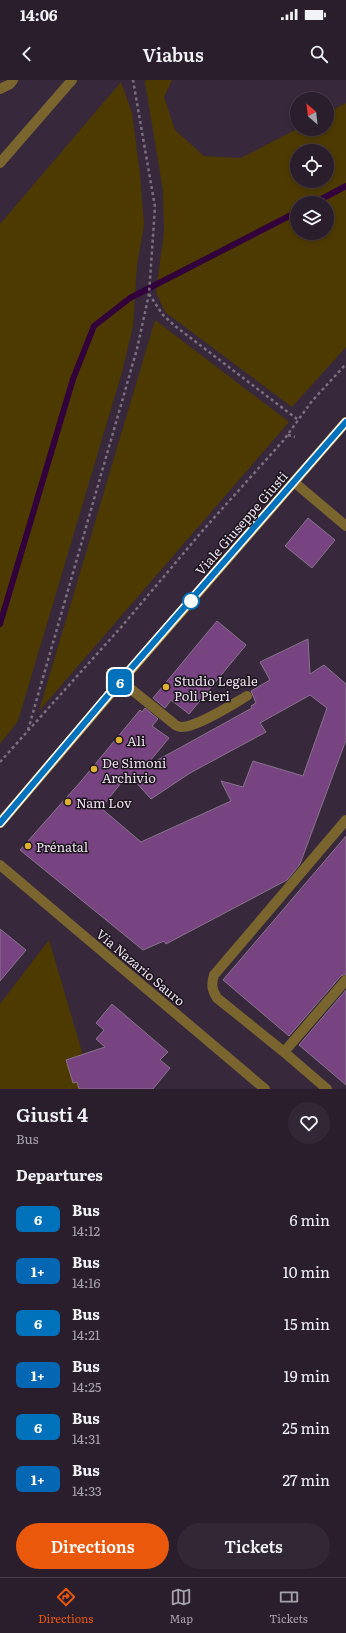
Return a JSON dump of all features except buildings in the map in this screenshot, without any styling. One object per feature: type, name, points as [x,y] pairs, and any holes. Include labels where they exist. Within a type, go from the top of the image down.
[{"type":"main road","name":"Viale Giuseppe Giusti","points":[[0,823],[121,680],[346,422]]},
{"type":"street","points":[[0,89],[10,84],[13,80]]},
{"type":"street","points":[[0,163],[72,80]]},
{"type":"street","points":[[294,482],[346,526]]},
{"type":"street","points":[[121,680],[173,723],[180,727],[190,726],[247,696]]},
{"type":"street","points":[[327,1089],[217,998],[211,983],[214,975],[346,820]]},
{"type":"street","name":"Via Nazario Sauro","points":[[0,865],[265,1089]]},
{"type":"street","points":[[284,1052],[346,980]]},
{"type":"path","points":[[28,730],[137,349],[149,294],[155,207],[133,80]]},
{"type":"path","points":[[149,294],[163,315],[176,326],[298,419]]},
{"type":"path","points":[[0,762],[123,625],[204,529],[283,441],[312,401],[346,364]]},
{"type":"path","points":[[287,435],[295,437]]},
{"type":"shaded area","points":[[146,80],[172,80],[164,97],[175,130],[204,156],[241,158],[290,133],[290,136],[334,136],[334,109],[346,103],[346,347],[292,407],[165,312],[156,292],[164,232],[163,191],[145,82]]},
{"type":"shaded area","points":[[121,82],[132,113],[140,174],[144,225],[137,265],[133,326],[122,372],[18,721],[0,744],[0,224]]},
{"type":"shaded area","points":[[155,320],[289,422],[39,711]]},
{"type":"shaded area","points":[[49,940],[93,1089],[0,1089],[0,1004]]},
{"type":"waterway","points":[[327,196],[346,186]]},
{"type":"waterway","points":[[0,624],[73,379],[94,326],[130,298],[290,216]]},
{"type":"bus line","name":"6","points":[[0,823],[121,680],[189,604],[346,422]]},
{"type":"place","name":"Studio Legale Poli Pieri","points":[[166,687]]},
{"type":"place","name":"Ali","points":[[119,740]]},
{"type":"place","name":"De Simoni Archivio","points":[[94,769]]},
{"type":"place","name":"Nam Lov","points":[[68,802]]},
{"type":"place","name":"Prénatal","points":[[28,846]]}]
